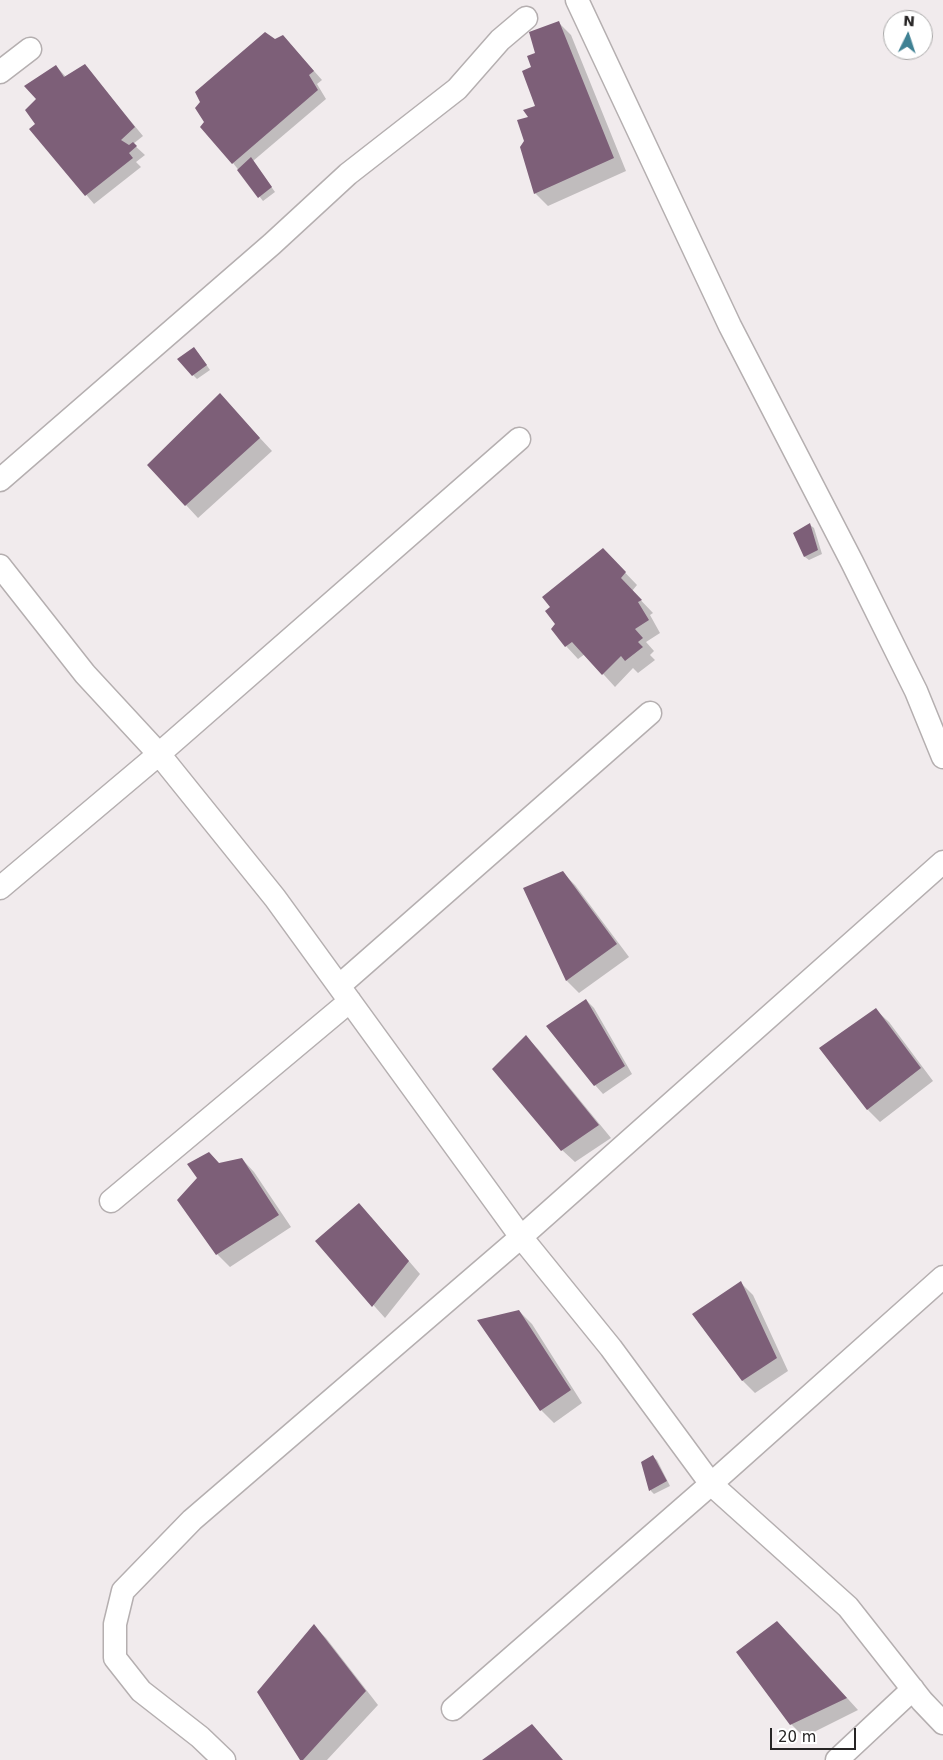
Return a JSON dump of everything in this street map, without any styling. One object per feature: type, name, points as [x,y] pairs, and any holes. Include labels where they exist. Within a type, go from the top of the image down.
[{"type":"street","points":[[577,0],[730,326],[852,562],[916,691],[943,757]]},
{"type":"street","points":[[0,480],[272,244],[348,174],[457,89],[500,40],[526,18]]},
{"type":"street","points":[[0,72],[30,49]]},
{"type":"street","points":[[0,888],[159,754],[519,439]]},
{"type":"street","points":[[0,566],[85,674],[159,754],[274,898],[521,1237],[611,1348],[711,1484],[848,1608],[943,1723]]},
{"type":"street","points":[[111,1201],[345,994],[650,713]]},
{"type":"street","points":[[224,1760],[200,1737],[142,1691],[115,1658],[115,1624],[123,1591],[192,1520],[521,1237],[943,862]]},
{"type":"street","points":[[452,1709],[711,1484],[943,1277]]},
{"type":"street","points":[[837,1760],[913,1689]]},
{"type":"building","points":[[559,21],[614,158],[534,194],[520,147],[524,141],[517,120],[528,117],[523,110],[535,106],[522,71],[531,67],[527,56],[535,53],[529,32]]},
{"type":"building","points":[[265,32],[275,39],[283,35],[314,71],[309,75],[318,90],[232,164],[200,127],[204,122],[195,108],[200,102],[195,92]]},
{"type":"building","points":[[85,64],[135,127],[121,140],[129,145],[133,142],[137,146],[129,153],[133,158],[85,196],[29,129],[35,124],[25,110],[36,99],[24,86],[56,65],[64,77]]},
{"type":"building","points":[[251,157],[272,187],[258,198],[237,170]]},
{"type":"building","points":[[194,347],[207,365],[192,376],[177,359]]},
{"type":"building","points":[[220,393],[260,438],[185,506],[147,465]]},
{"type":"building","points":[[810,523],[818,550],[804,557],[793,533]]},
{"type":"building","points":[[603,548],[626,572],[621,578],[642,600],[638,602],[649,620],[635,629],[643,638],[638,642],[643,647],[625,661],[621,656],[602,675],[572,642],[565,647],[551,629],[555,624],[545,611],[550,607],[542,597]]},
{"type":"building","points":[[563,871],[617,944],[566,981],[523,888]]},
{"type":"building","points":[[586,999],[625,1066],[594,1086],[546,1026]]},
{"type":"building","points":[[876,1008],[921,1068],[867,1110],[819,1048]]},
{"type":"building","points":[[526,1035],[599,1125],[561,1151],[492,1069]]},
{"type":"building","points":[[209,1152],[219,1163],[242,1158],[279,1215],[216,1255],[177,1200],[197,1178],[187,1164]]},
{"type":"building","points":[[359,1203],[409,1261],[372,1307],[315,1241]]},
{"type":"building","points":[[741,1281],[777,1358],[742,1381],[692,1314]]},
{"type":"building","points":[[519,1310],[571,1390],[540,1411],[477,1320]]},
{"type":"building","points":[[653,1455],[667,1481],[649,1491],[641,1462]]},
{"type":"building","points":[[777,1621],[847,1698],[790,1725],[736,1652]]},
{"type":"building","points":[[314,1624],[366,1691],[303,1760],[300,1760],[257,1692]]},
{"type":"building","points":[[532,1724],[563,1760],[482,1760]]}]
